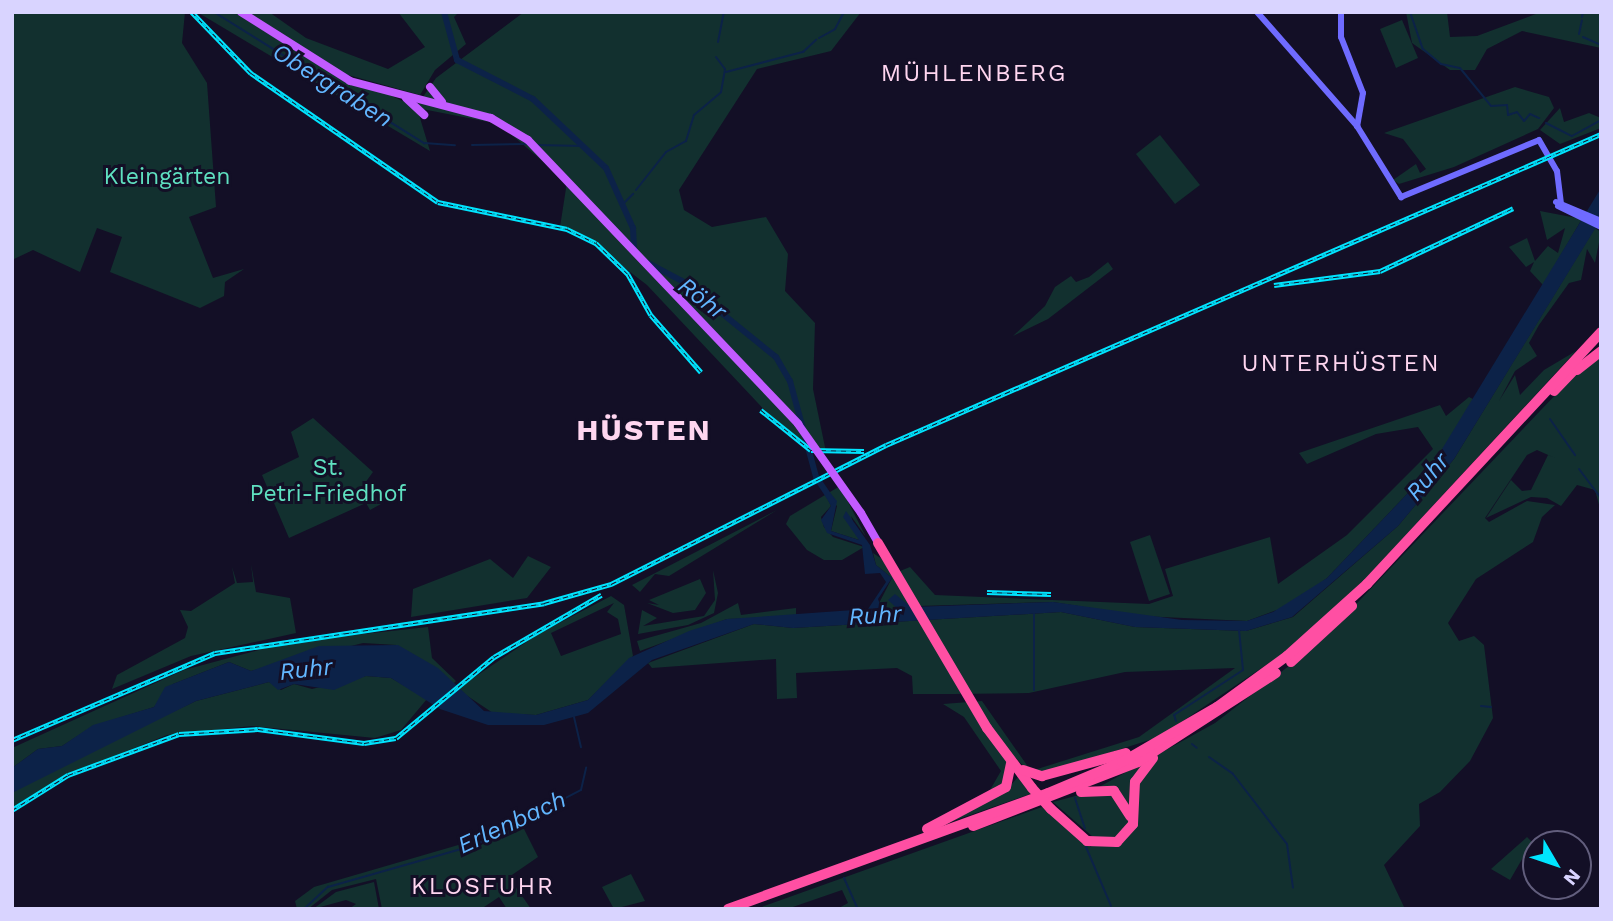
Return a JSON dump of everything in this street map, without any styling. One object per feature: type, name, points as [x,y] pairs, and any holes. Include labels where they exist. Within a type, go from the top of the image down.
[{"type":"highway","points":[[1052,805],[1087,841],[1121,840],[1133,824],[1138,773],[1182,734],[1287,656],[1367,584],[1601,332]]},
{"type":"highway","points":[[1052,805],[1182,734],[1330,629],[1601,341]]},
{"type":"highway","points":[[1561,384],[1601,351]]},
{"type":"highway","points":[[745,909],[1052,805],[1108,789],[1124,798],[1130,820],[1119,836],[1099,841],[1078,831],[1052,805],[1034,787],[1011,763],[974,706],[878,543]]},
{"type":"highway","points":[[974,706],[1034,787]]},
{"type":"highway","points":[[1023,770],[1042,776],[1085,767],[1182,734]]},
{"type":"highway","points":[[728,909],[1048,793],[1182,734]]},
{"type":"highway","points":[[872,855],[1000,792],[1011,779],[1011,763]]},
{"type":"main road","points":[[241,12],[327,70],[404,97],[444,104],[492,118],[539,149],[772,391],[878,543]]},
{"type":"main road","points":[[1257,12],[1357,126],[1401,197],[1536,140],[1553,162],[1560,204]]},
{"type":"main road","points":[[1341,12],[1341,37],[1363,93],[1357,126]]},
{"type":"main road","points":[[430,87],[444,104]]},
{"type":"main road","points":[[404,97],[424,115]]},
{"type":"main road","points":[[1560,204],[1601,221]]},
{"type":"main road","points":[[1560,204],[1601,227]]},
{"type":"green space","name":"Kleingärten","points":[[12,12],[185,12],[182,43],[207,83],[216,207],[189,217],[213,278],[244,269],[225,282],[224,296],[200,308],[110,272],[122,237],[97,228],[80,272],[33,250],[12,260]]},
{"type":"green space","points":[[197,12],[234,12],[311,60],[248,12],[269,12],[306,38],[388,69],[425,47],[398,12],[459,12],[454,17],[466,44],[435,70],[420,95],[341,73],[416,107],[436,78],[524,12],[861,12],[831,51],[757,69],[679,190],[684,210],[712,227],[766,217],[788,254],[785,291],[815,323],[813,389],[826,452],[788,435],[647,285],[587,239],[560,227],[567,182],[499,124],[417,108],[430,151]]},
{"type":"green space","points":[[1406,12],[1447,12],[1450,37],[1477,36],[1541,12],[1601,12],[1601,48],[1522,31],[1487,49],[1475,70],[1450,70],[1412,43]]},
{"type":"green space","points":[[1402,20],[1418,58],[1396,68],[1380,29]]},
{"type":"green space","points":[[1515,87],[1549,97],[1554,108],[1538,129],[1454,167],[1399,184],[1393,180],[1416,164],[1420,173],[1426,169],[1403,139],[1384,133]]},
{"type":"green space","points":[[1560,108],[1564,122],[1589,113],[1601,118],[1601,128],[1560,144],[1540,130]]},
{"type":"green space","points":[[1160,135],[1200,185],[1175,204],[1136,154]]},
{"type":"green space","points":[[1540,211],[1582,219],[1543,285],[1530,271],[1534,262],[1526,267],[1509,247],[1527,238],[1535,261],[1548,246],[1558,253],[1565,228],[1547,240]]},
{"type":"green space","points":[[1595,228],[1601,232],[1595,263],[1587,249],[1581,280],[1569,283],[1529,343],[1537,356],[1515,371],[1499,401],[1515,375],[1520,395],[1544,370],[1576,351],[1364,580],[1284,653],[1159,737],[1042,774],[1027,770],[1016,758],[1004,786],[952,814],[990,790],[1001,771],[964,717],[943,704],[982,701],[1031,771],[1139,737],[1235,668],[1125,672],[1029,693],[953,694],[913,694],[912,676],[897,668],[796,673],[797,698],[777,699],[776,659],[652,668],[648,663],[754,624],[793,628],[1061,612],[1135,627],[1246,631],[1293,617],[1398,526],[1454,459]]},
{"type":"green space","points":[[1108,262],[1113,269],[1048,319],[1013,336],[1045,306],[1055,287],[1071,276],[1076,282],[1089,277]]},
{"type":"green space","points":[[1601,347],[1601,512],[1595,490],[1577,485],[1561,506],[1547,498],[1531,497],[1486,518],[1511,480],[1522,491],[1531,490],[1548,455],[1555,458],[1537,450],[1527,455],[1485,518],[1489,522],[1527,501],[1555,505],[1542,517],[1533,542],[1476,579],[1448,623],[1459,641],[1474,636],[1484,645],[1493,718],[1470,761],[1440,792],[1419,804],[1420,826],[1384,865],[1405,909],[837,909],[848,903],[842,890],[787,909],[756,909],[1042,807],[1091,847],[1093,837],[1053,802],[1090,792],[1215,723],[1320,642]]},
{"type":"green space","points":[[1469,397],[1475,400],[1428,472],[1327,578],[1293,604],[1247,621],[1141,616],[1053,602],[919,606],[900,571],[910,567],[935,595],[1149,604],[1173,596],[1165,569],[1270,537],[1278,584],[1347,535],[1433,449],[1418,427],[1376,434],[1307,464],[1299,453],[1440,405],[1446,416]]},
{"type":"green space","name":"St. Petri-Friedhof","points":[[313,418],[373,472],[365,483],[381,504],[370,510],[366,503],[289,538],[262,475],[299,457],[291,432]]},
{"type":"green space","points":[[840,486],[866,537],[851,516],[859,540],[831,531],[837,506],[826,495],[831,506],[821,517],[824,527],[833,537],[864,547],[842,560],[824,560],[807,550],[786,524],[790,516]]},
{"type":"green space","points":[[777,510],[669,576],[655,574],[640,592],[632,585]]},
{"type":"green space","points":[[1150,535],[1170,594],[1149,601],[1130,542]]},
{"type":"green space","points":[[873,553],[882,559],[911,607],[903,602],[895,612],[877,607],[892,578],[876,565]]},
{"type":"green space","points":[[528,556],[551,567],[527,598],[411,617],[413,589],[490,559],[513,578]]},
{"type":"green space","points":[[251,564],[256,592],[290,598],[296,633],[191,656],[112,689],[117,675],[185,638],[188,627],[180,610],[191,611],[235,583],[232,567],[237,583],[253,582]]},
{"type":"green space","points":[[713,570],[718,593],[714,613],[688,625],[638,634],[642,610],[657,618],[643,626],[704,616],[715,600]]},
{"type":"green space","points":[[700,579],[706,593],[695,610],[673,613],[647,603],[659,605],[649,600]]},
{"type":"green space","points":[[611,596],[624,605],[633,656],[588,700],[536,715],[493,713],[457,689],[540,633]],"holes":[[[614,603],[607,612],[618,619],[621,634],[561,656],[551,633]]]},
{"type":"green space","points":[[738,603],[741,615],[796,608],[796,617],[727,619],[640,651],[637,641],[701,623]]},
{"type":"green space","points":[[428,627],[432,658],[456,681],[453,684],[397,645],[363,643],[251,671],[229,662],[173,684],[154,707],[93,726],[62,746],[38,749],[12,768],[12,748],[184,670],[289,642]]},
{"type":"green space","points":[[366,676],[391,678],[427,699],[401,730],[375,738],[252,726],[167,735],[67,775],[12,809],[12,793],[43,773],[196,701],[269,682],[281,690],[294,684],[312,689]]},
{"type":"green space","points":[[1019,776],[1033,793],[953,821],[1010,786]]},
{"type":"green space","points":[[521,823],[538,857],[509,877],[531,909],[507,909],[499,897],[481,909],[382,909],[376,879],[332,890],[308,909],[297,909],[295,901],[314,887],[472,841],[474,849]]},
{"type":"green space","points":[[1522,841],[1522,859],[1510,880],[1491,869]]},
{"type":"green space","points":[[631,874],[645,901],[614,909],[602,887]]},
{"type":"green space","points":[[374,882],[379,909],[349,909],[356,904],[346,900],[313,909],[336,892]]},
{"type":"water","name":"Ruhr","points":[[1601,188],[1601,219],[1454,459],[1398,526],[1292,617],[1246,631],[1135,627],[1061,612],[793,628],[754,624],[652,660],[588,713],[544,725],[488,725],[440,709],[391,678],[366,676],[334,690],[294,684],[278,690],[269,682],[196,701],[12,793],[12,768],[38,749],[62,746],[93,725],[154,707],[165,687],[229,662],[251,671],[319,646],[398,645],[438,668],[484,711],[536,715],[588,700],[629,658],[689,631],[727,619],[868,609],[886,582],[880,573],[865,574],[862,545],[827,533],[821,520],[831,506],[825,495],[830,493],[837,501],[831,531],[859,540],[843,517],[846,511],[870,545],[876,565],[892,578],[878,599],[882,610],[899,610],[888,600],[895,594],[911,607],[1053,602],[1182,620],[1247,621],[1273,612],[1327,578],[1428,472]]},
{"type":"waterway","name":"Obergraben","points":[[214,12],[424,143],[455,145]]},
{"type":"waterway","name":"Röhr","points":[[444,12],[457,60],[533,99],[606,168],[633,228],[634,250]]},
{"type":"waterway","points":[[718,42],[724,12]]},
{"type":"waterway","points":[[819,38],[835,29],[844,12]]},
{"type":"waterway","points":[[1410,12],[1423,49],[1441,64],[1460,68],[1491,106],[1507,105],[1508,115],[1517,112],[1524,121],[1530,114],[1539,118]]},
{"type":"waterway","points":[[1582,17],[1583,12]]},
{"type":"waterway","points":[[1579,34],[1582,20]]},
{"type":"waterway","points":[[1583,37],[1601,45]]},
{"type":"waterway","points":[[726,72],[803,52],[816,40]]},
{"type":"waterway","points":[[636,190],[666,152],[686,141],[694,115],[721,92],[725,69],[716,57]]},
{"type":"waterway","points":[[1546,123],[1572,136],[1601,120]]},
{"type":"waterway","points":[[472,145],[527,144]]},
{"type":"waterway","points":[[536,145],[584,146]]},
{"type":"waterway","points":[[624,203],[633,194]]},
{"type":"waterway","name":"Röhr","points":[[646,262],[682,281],[776,357],[790,381],[816,477],[832,501]]},
{"type":"waterway","points":[[1550,419],[1575,455]]},
{"type":"waterway","points":[[1579,469],[1601,498]]},
{"type":"waterway","points":[[1034,614],[1034,690]]},
{"type":"waterway","points":[[1176,721],[1174,715],[1243,670],[1239,630]]},
{"type":"waterway","points":[[1481,706],[1491,707]]},
{"type":"waterway","points":[[574,717],[581,747]]},
{"type":"waterway","points":[[1192,744],[1197,748]]},
{"type":"waterway","points":[[1209,757],[1233,774],[1287,844],[1293,888]]},
{"type":"waterway","name":"Erlenbach","points":[[304,909],[328,887],[475,845],[581,790],[586,768]]},
{"type":"waterway","points":[[1075,798],[1085,828]]},
{"type":"waterway","points":[[1086,847],[1111,906]]},
{"type":"waterway","points":[[844,878],[858,909]]},
{"type":"railway","points":[[192,12],[251,73],[438,202],[567,229],[596,243],[628,274],[651,315],[701,372]]},
{"type":"railway","points":[[12,740],[215,653],[544,603],[611,584],[886,445],[1601,134]]},
{"type":"railway","points":[[1274,285],[1380,271],[1513,208]]},
{"type":"railway","points":[[761,410],[811,450],[864,451]]},
{"type":"railway","points":[[987,592],[1051,594]]},
{"type":"railway","points":[[12,810],[68,775],[179,734],[258,729],[364,743],[396,738],[494,657],[601,595]]},
{"type":"district","name":"MÜHLENBERG","points":[[974,74]]},
{"type":"district","name":"UNTERHÜSTEN","points":[[1341,364]]},
{"type":"district","name":"HÜSTEN","points":[[644,430]]},
{"type":"district","name":"KLOSFUHR","points":[[483,887]]}]
